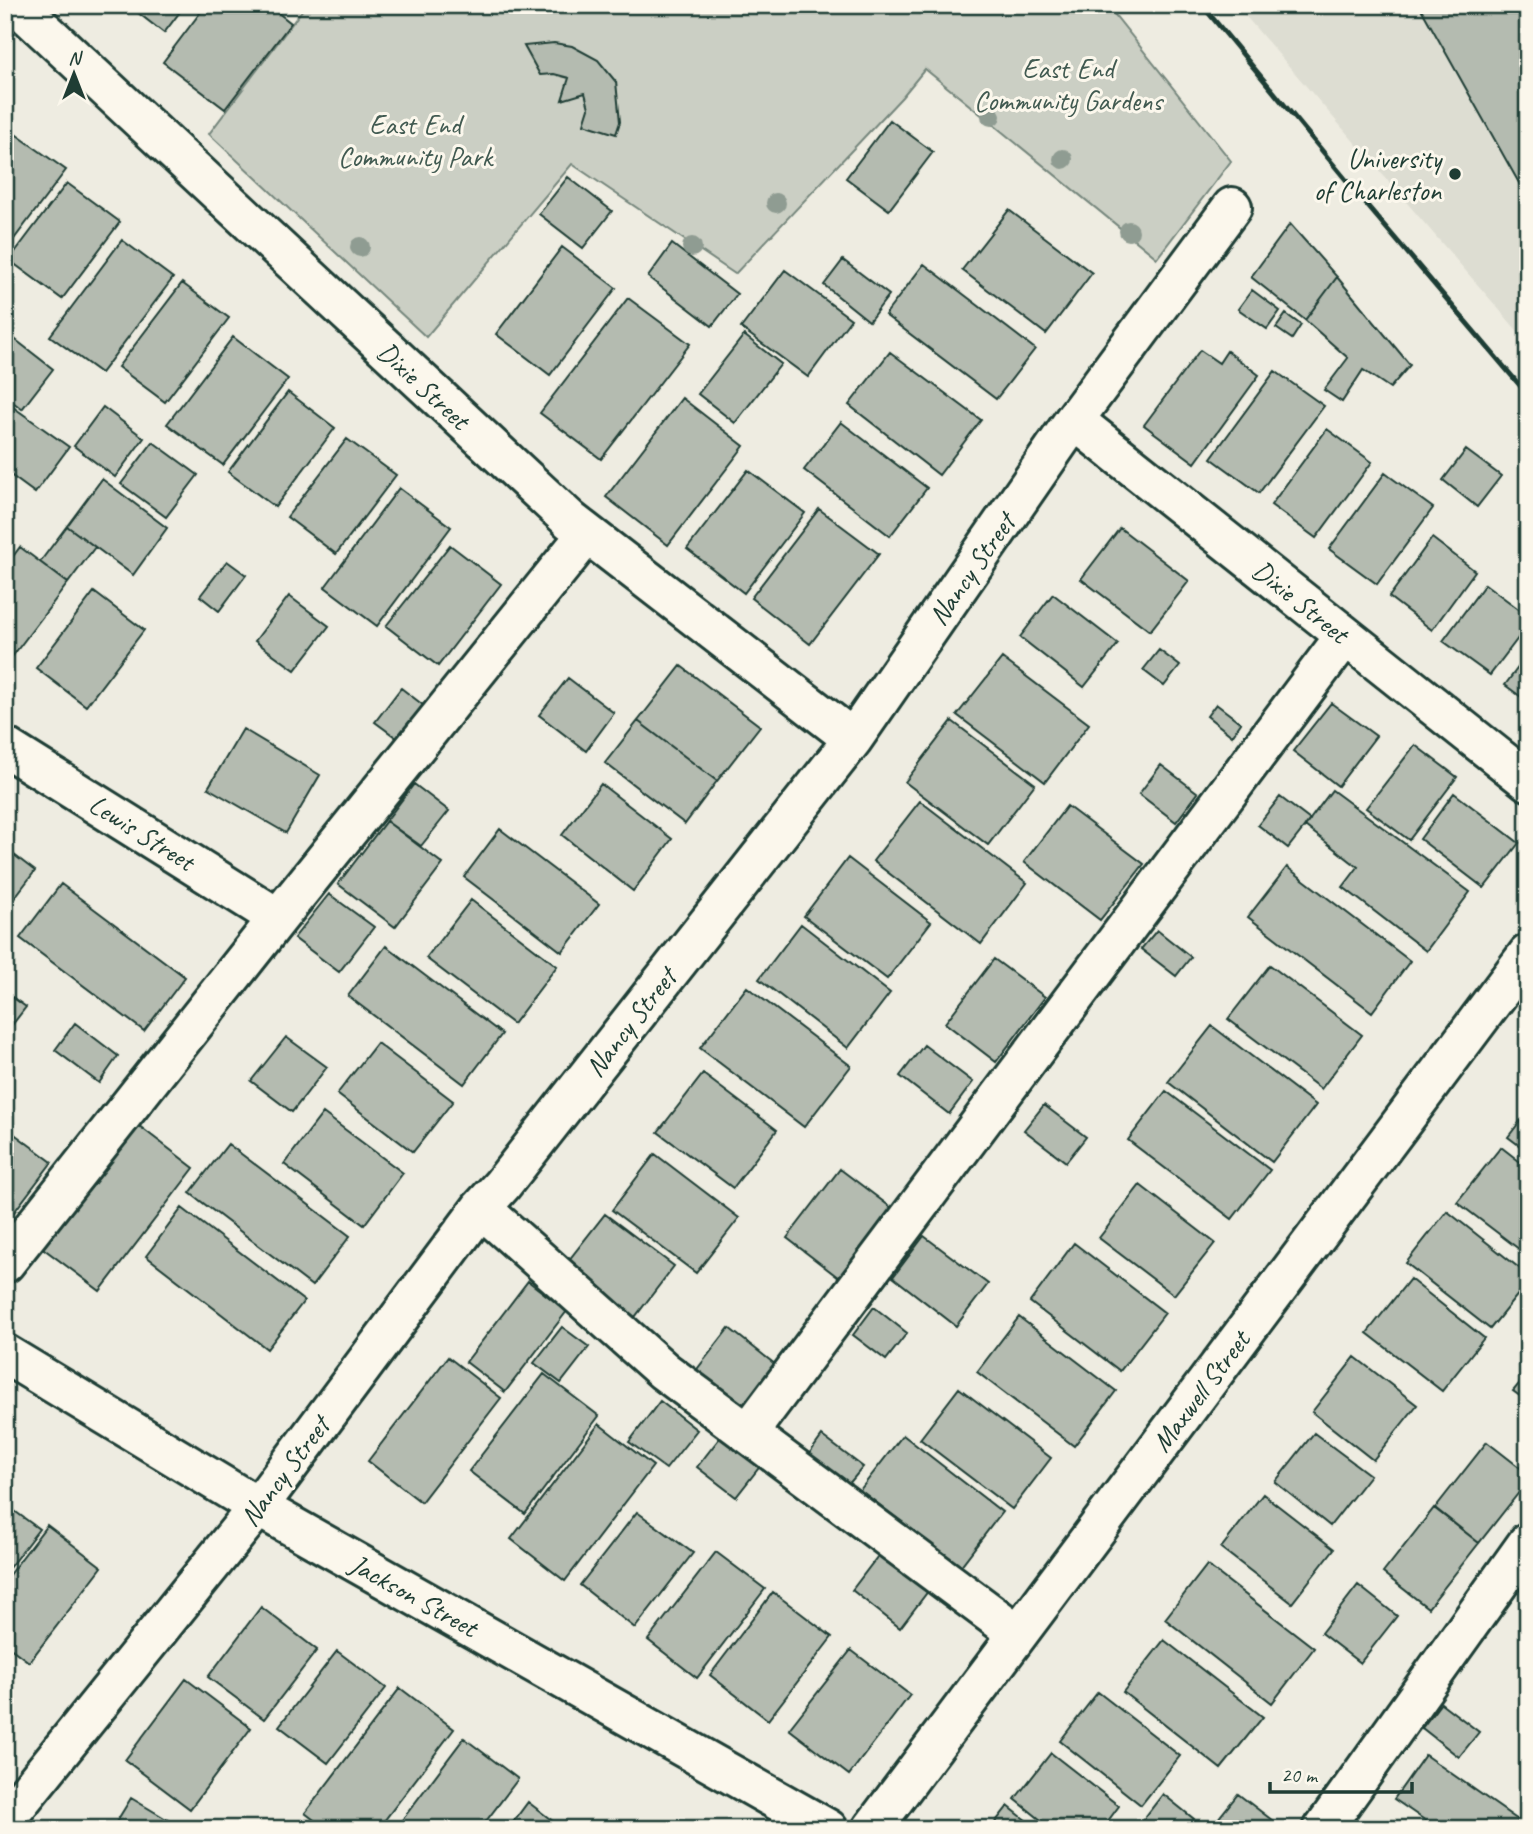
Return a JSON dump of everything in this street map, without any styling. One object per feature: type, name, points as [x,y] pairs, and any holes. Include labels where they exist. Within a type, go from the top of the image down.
[{"type":"street","name":"Dixie Street","points":[[17,5],[561,512],[853,739]]},
{"type":"street","name":"Nancy Street","points":[[5,1820],[258,1507],[481,1208],[502,1185],[853,739],[1074,420],[1232,207]]},
{"type":"street","name":"Dixie Street","points":[[1074,420],[1528,781]]},
{"type":"street","points":[[5,1263],[587,534]]},
{"type":"street","points":[[748,1433],[1345,636]]},
{"type":"street","name":"Lewis Street","points":[[5,747],[278,918]]},
{"type":"street","name":"Maxwell Street","points":[[872,1829],[1528,954]]},
{"type":"street","points":[[481,1208],[664,1371],[1018,1634]]},
{"type":"street","name":"Jackson Street","points":[[5,1354],[258,1507],[828,1829]]},
{"type":"street","points":[[1323,1829],[1528,1542]]},
{"type":"shaded area","name":"University of Charleston","points":[[1236,5],[1528,5],[1528,343]]},
{"type":"green space","name":"East End Community Park","points":[[306,5],[1107,5],[1231,161],[1157,258],[925,69],[902,97],[735,274],[572,164],[426,337],[209,134]]},
{"type":"building","points":[[128,5],[185,5],[164,33]]},
{"type":"building","points":[[206,5],[268,5],[291,23],[225,109],[163,62]]},
{"type":"building","points":[[1419,5],[1528,5],[1528,199]]},
{"type":"building","points":[[554,43],[572,46],[598,60],[616,82],[620,122],[616,134],[584,124],[589,108],[585,93],[562,100],[569,78],[554,74],[540,75],[524,46]]},
{"type":"building","points":[[890,120],[933,152],[889,210],[846,178]]},
{"type":"building","points":[[14,133],[66,170],[5,251],[5,145]]},
{"type":"building","points":[[568,177],[612,211],[583,248],[539,214]]},
{"type":"building","points":[[67,183],[120,222],[62,299],[9,260]]},
{"type":"building","points":[[1009,210],[1092,273],[1046,334],[962,270]]},
{"type":"building","points":[[1290,224],[1337,277],[1305,320],[1251,277]]},
{"type":"building","points":[[122,240],[173,278],[101,373],[50,336]]},
{"type":"building","points":[[672,244],[737,294],[712,326],[648,277]]},
{"type":"building","points":[[562,247],[616,288],[550,375],[496,334]]},
{"type":"building","points":[[843,260],[889,295],[869,321],[824,285]]},
{"type":"building","points":[[924,264],[1035,349],[996,399],[885,315]]},
{"type":"building","points":[[785,270],[851,319],[808,377],[741,328]]},
{"type":"building","points":[[1337,277],[1410,365],[1390,388],[1363,370],[1342,402],[1324,390],[1348,358],[1305,320]]},
{"type":"building","points":[[182,283],[229,318],[165,402],[118,367]]},
{"type":"building","points":[[1252,290],[1280,311],[1267,329],[1238,309]]},
{"type":"building","points":[[628,298],[690,344],[601,459],[540,413]]},
{"type":"building","points":[[1286,314],[1301,325],[1292,339],[1276,328]]},
{"type":"building","points":[[744,335],[781,364],[735,423],[698,394]]},
{"type":"building","points":[[12,337],[53,369],[22,409],[5,396],[5,346]]},
{"type":"building","points":[[233,337],[288,379],[223,465],[167,424]]},
{"type":"building","points":[[1200,350],[1219,363],[1227,351],[1259,375],[1195,463],[1144,425]]},
{"type":"building","points":[[890,352],[981,420],[939,475],[849,405]]},
{"type":"building","points":[[1275,371],[1324,406],[1259,493],[1211,458]]},
{"type":"building","points":[[288,392],[335,428],[275,507],[228,472]]},
{"type":"building","points":[[682,398],[744,446],[668,545],[606,497]]},
{"type":"building","points":[[6,402],[69,447],[35,493],[5,471]]},
{"type":"building","points":[[103,407],[144,438],[115,477],[74,446]]},
{"type":"building","points":[[841,422],[927,488],[890,536],[804,470]]},
{"type":"building","points":[[1327,429],[1372,462],[1316,538],[1271,505]]},
{"type":"building","points":[[347,439],[396,475],[336,554],[287,517]]},
{"type":"building","points":[[153,442],[198,475],[166,517],[121,484]]},
{"type":"building","points":[[1466,450],[1501,476],[1477,507],[1443,480]]},
{"type":"building","points":[[748,470],[805,513],[744,593],[687,549]]},
{"type":"building","points":[[1385,473],[1433,508],[1377,584],[1329,549]]},
{"type":"building","points":[[102,479],[167,528],[133,575],[67,526]]},
{"type":"building","points":[[399,488],[451,527],[377,626],[325,587]]},
{"type":"building","points":[[819,509],[879,554],[810,644],[751,598]]},
{"type":"building","points":[[67,526],[95,547],[68,583],[40,562]]},
{"type":"building","points":[[1120,528],[1189,581],[1150,631],[1081,579]]},
{"type":"building","points":[[1432,538],[1475,571],[1432,630],[1389,597]]},
{"type":"building","points":[[450,545],[501,584],[438,666],[386,626]]},
{"type":"building","points":[[20,547],[68,583],[5,666],[5,567]]},
{"type":"building","points":[[227,561],[246,575],[219,611],[200,596]]},
{"type":"building","points":[[1485,584],[1528,616],[1528,625],[1490,675],[1443,641]]},
{"type":"building","points":[[94,592],[144,630],[86,706],[36,668]]},
{"type":"building","points":[[1053,594],[1118,644],[1084,687],[1020,637]]},
{"type":"building","points":[[289,596],[329,626],[295,670],[255,641]]},
{"type":"building","points":[[1159,650],[1180,666],[1164,686],[1143,670]]},
{"type":"building","points":[[1528,654],[1528,702],[1505,685]]},
{"type":"building","points":[[1002,658],[1089,724],[1045,782],[957,715]]},
{"type":"building","points":[[681,666],[760,726],[717,781],[638,721]]},
{"type":"building","points":[[568,678],[614,713],[586,751],[539,715]]},
{"type":"building","points":[[401,688],[423,705],[398,739],[375,722]]},
{"type":"building","points":[[1331,703],[1376,736],[1338,786],[1293,751]]},
{"type":"building","points":[[1216,704],[1241,723],[1232,736],[1207,716]]},
{"type":"building","points":[[638,721],[717,781],[685,824],[605,763]]},
{"type":"building","points":[[952,721],[1035,784],[988,845],[905,782]]},
{"type":"building","points":[[243,729],[320,775],[286,833],[208,788]]},
{"type":"building","points":[[1415,745],[1457,777],[1409,840],[1366,808]]},
{"type":"building","points":[[1161,765],[1198,793],[1176,822],[1139,794]]},
{"type":"building","points":[[414,784],[449,811],[421,846],[386,821]]},
{"type":"building","points":[[601,784],[672,839],[633,891],[562,835]]},
{"type":"building","points":[[1332,790],[1470,892],[1426,951],[1343,887],[1358,867],[1305,826]]},
{"type":"building","points":[[1454,793],[1519,843],[1484,888],[1420,839]]},
{"type":"building","points":[[1280,797],[1310,820],[1288,848],[1258,825]]},
{"type":"building","points":[[920,801],[1027,883],[981,944],[873,861]]},
{"type":"building","points":[[1067,806],[1144,864],[1100,920],[1024,862]]},
{"type":"building","points":[[386,821],[443,864],[395,927],[338,884]]},
{"type":"building","points":[[500,829],[599,904],[562,952],[464,877]]},
{"type":"building","points":[[5,848],[35,871],[5,910]]},
{"type":"building","points":[[848,858],[931,922],[887,979],[804,916]]},
{"type":"building","points":[[1287,867],[1410,961],[1372,1012],[1248,917]]},
{"type":"building","points":[[61,884],[185,977],[144,1031],[20,938]]},
{"type":"building","points":[[329,894],[374,927],[339,972],[294,938]]},
{"type":"building","points":[[471,900],[557,966],[513,1024],[426,958]]},
{"type":"building","points":[[801,924],[890,993],[848,1048],[759,979]]},
{"type":"building","points":[[1157,930],[1191,957],[1176,976],[1141,949]]},
{"type":"building","points":[[386,946],[502,1034],[464,1084],[348,996]]},
{"type":"building","points":[[994,959],[1045,997],[996,1062],[945,1023]]},
{"type":"building","points":[[1270,965],[1362,1035],[1321,1089],[1228,1019]]},
{"type":"building","points":[[747,987],[851,1066],[804,1127],[700,1048]]},
{"type":"building","points":[[5,992],[26,1007],[5,1034]]},
{"type":"building","points":[[75,1023],[118,1056],[99,1083],[55,1050]]},
{"type":"building","points":[[1212,1026],[1316,1105],[1272,1162],[1168,1082]]},
{"type":"building","points":[[286,1037],[327,1067],[292,1112],[251,1081]]},
{"type":"building","points":[[377,1043],[453,1101],[413,1152],[337,1094]]},
{"type":"building","points":[[924,1045],[973,1082],[949,1114],[900,1076]]},
{"type":"building","points":[[703,1074],[777,1130],[733,1188],[658,1132]]},
{"type":"building","points":[[1166,1091],[1270,1170],[1232,1219],[1128,1140]]},
{"type":"building","points":[[1044,1105],[1086,1137],[1066,1162],[1024,1130]]},
{"type":"building","points":[[1528,1111],[1528,1152],[1508,1137]]},
{"type":"building","points":[[323,1113],[403,1173],[364,1225],[284,1164]]},
{"type":"building","points":[[134,1122],[194,1168],[100,1291],[40,1246]]},
{"type":"building","points":[[5,1127],[52,1162],[5,1224]]},
{"type":"building","points":[[228,1144],[350,1236],[312,1286],[190,1193]]},
{"type":"building","points":[[1501,1147],[1528,1168],[1528,1256],[1457,1202]]},
{"type":"building","points":[[655,1154],[739,1218],[696,1273],[612,1210]]},
{"type":"building","points":[[840,1169],[897,1212],[843,1281],[787,1238]]},
{"type":"building","points":[[1140,1185],[1215,1243],[1174,1295],[1099,1238]]},
{"type":"building","points":[[182,1208],[304,1301],[267,1349],[146,1256]]},
{"type":"building","points":[[1447,1211],[1528,1275],[1528,1282],[1490,1329],[1406,1263]]},
{"type":"building","points":[[605,1214],[674,1266],[635,1317],[565,1265]]},
{"type":"building","points":[[924,1236],[988,1284],[956,1326],[893,1277]]},
{"type":"building","points":[[1074,1243],[1165,1313],[1120,1371],[1030,1302]]},
{"type":"building","points":[[1410,1279],[1484,1338],[1442,1391],[1367,1333]]},
{"type":"building","points":[[528,1281],[567,1311],[505,1392],[466,1362]]},
{"type":"building","points":[[874,1307],[907,1333],[886,1360],[853,1335]]},
{"type":"building","points":[[1019,1317],[1116,1391],[1074,1446],[977,1372]]},
{"type":"building","points":[[562,1327],[589,1347],[561,1383],[534,1363]]},
{"type":"building","points":[[729,1328],[776,1365],[738,1413],[691,1377]]},
{"type":"building","points":[[448,1357],[501,1398],[421,1502],[368,1461]]},
{"type":"building","points":[[1355,1357],[1417,1405],[1373,1460],[1312,1412]]},
{"type":"building","points":[[1528,1373],[1528,1402],[1513,1391]]},
{"type":"building","points":[[544,1374],[599,1416],[525,1514],[469,1471]]},
{"type":"building","points":[[959,1388],[1051,1458],[1012,1509],[920,1439]]},
{"type":"building","points":[[660,1401],[697,1430],[666,1469],[629,1442]]},
{"type":"building","points":[[599,1424],[653,1466],[565,1581],[511,1539]]},
{"type":"building","points":[[726,1430],[765,1460],[736,1497],[697,1467]]},
{"type":"building","points":[[1314,1433],[1370,1475],[1330,1526],[1275,1482]]},
{"type":"building","points":[[903,1435],[1002,1512],[960,1567],[860,1490]]},
{"type":"building","points":[[822,1436],[863,1467],[843,1491],[804,1461]]},
{"type":"building","points":[[1487,1442],[1528,1474],[1528,1481],[1479,1543],[1435,1508]]},
{"type":"building","points":[[1263,1494],[1334,1549],[1292,1603],[1221,1548]]},
{"type":"building","points":[[5,1504],[39,1529],[5,1573]]},
{"type":"building","points":[[1434,1508],[1479,1543],[1428,1608],[1383,1573]]},
{"type":"building","points":[[637,1512],[693,1553],[635,1628],[580,1585]]},
{"type":"building","points":[[47,1525],[102,1567],[29,1662],[5,1644],[5,1580]]},
{"type":"building","points":[[884,1548],[932,1586],[900,1628],[852,1590]]},
{"type":"building","points":[[716,1552],[765,1589],[697,1678],[648,1640]]},
{"type":"building","points":[[1207,1565],[1314,1648],[1272,1703],[1165,1619]]},
{"type":"building","points":[[1358,1585],[1397,1616],[1360,1663],[1321,1633]]},
{"type":"building","points":[[773,1592],[832,1637],[768,1720],[710,1675]]},
{"type":"building","points":[[261,1607],[317,1650],[264,1719],[208,1677]]},
{"type":"building","points":[[1164,1640],[1263,1717],[1221,1769],[1123,1692]]},
{"type":"building","points":[[851,1650],[910,1695],[849,1775],[789,1729]]},
{"type":"building","points":[[337,1651],[386,1688],[328,1763],[279,1726]]},
{"type":"building","points":[[186,1679],[251,1728],[190,1809],[125,1760]]},
{"type":"building","points":[[400,1688],[454,1729],[378,1829],[326,1829],[305,1813]]},
{"type":"building","points":[[1098,1692],[1180,1756],[1141,1805],[1060,1741]]},
{"type":"building","points":[[1441,1703],[1479,1732],[1459,1757],[1422,1728]]},
{"type":"building","points":[[464,1738],[518,1779],[480,1829],[406,1829],[399,1824]]},
{"type":"building","points":[[1051,1753],[1119,1806],[1102,1829],[1052,1829],[1015,1799]]},
{"type":"building","points":[[1425,1755],[1528,1829],[1421,1829],[1426,1821],[1394,1799]]},
{"type":"building","points":[[1163,1794],[1194,1819],[1186,1829],[1136,1829]]},
{"type":"building","points":[[1238,1794],[1277,1824],[1274,1829],[1210,1829]]},
{"type":"building","points":[[131,1798],[183,1829],[112,1829]]},
{"type":"building","points":[[528,1802],[563,1829],[508,1829]]},
{"type":"building","points":[[1008,1806],[1037,1829],[990,1829]]},
{"type":"railway","points":[[1202,5],[1528,395]]},
{"type":"place","name":"University of Charleston","points":[[1455,174]]},
{"type":"park label","name":"East End Community Gardens","points":[[1068,84]]}]
